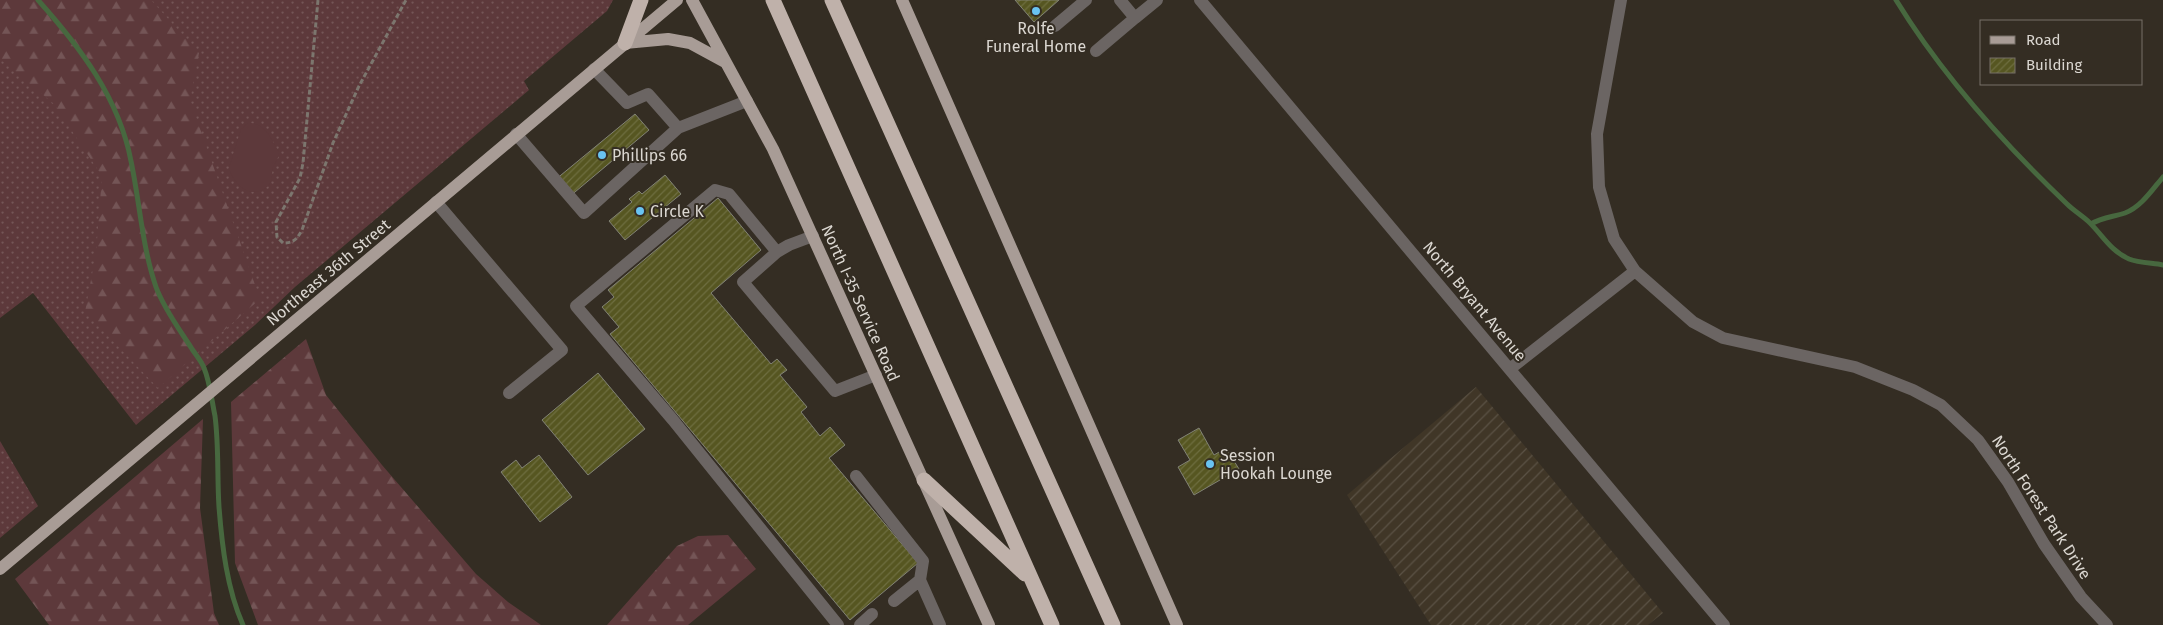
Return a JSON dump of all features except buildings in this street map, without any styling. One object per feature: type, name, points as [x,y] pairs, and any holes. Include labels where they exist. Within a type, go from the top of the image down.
[{"type":"highway","points":[[626,43],[642,0]]},
{"type":"highway","points":[[773,0],[1052,625]]},
{"type":"highway","points":[[832,0],[1113,625]]},
{"type":"highway","points":[[924,480],[1032,580]]},
{"type":"main road","name":"Northeast 36th Street","points":[[0,568],[677,0]]},
{"type":"main road","name":"North I-35 Service Road","points":[[692,0],[773,149],[989,625]]},
{"type":"main road","points":[[902,0],[1177,625]]},
{"type":"main road","points":[[626,43],[668,39],[690,43],[726,62]]},
{"type":"street","points":[[1055,26],[1086,0]]},
{"type":"street","points":[[1120,0],[1136,18]]},
{"type":"street","points":[[1096,51],[1157,0]]},
{"type":"street","name":"North Bryant Avenue","points":[[1200,0],[1511,368],[1724,625]]},
{"type":"street","name":"North Forest Park Drive","points":[[1621,0],[1609,77],[1597,134],[1599,187],[1614,239],[1635,271],[1693,322],[1723,338],[1855,368],[1913,390],[1942,405],[1978,440],[2008,482],[2044,544],[2081,597],[2107,625]]},
{"type":"street","points":[[594,69],[627,103],[648,94],[678,128]]},
{"type":"street","points":[[516,134],[584,213],[678,128],[746,101]]},
{"type":"street","points":[[777,252],[729,194],[715,190],[576,306],[673,420],[838,625]]},
{"type":"street","points":[[436,202],[562,350],[509,393]]},
{"type":"street","points":[[813,236],[789,245],[777,252],[743,282],[835,391],[876,375]]},
{"type":"street","points":[[1511,368],[1635,271]]},
{"type":"street","points":[[856,476],[923,561],[920,580],[940,625]]},
{"type":"street","points":[[894,601],[920,580]]},
{"type":"street","points":[[860,625],[872,614]]},
{"type":"path","points":[[318,0],[303,164],[300,178],[276,222],[277,237],[283,243],[290,243],[296,240],[302,230],[337,135],[359,86],[406,0]]},
{"type":"shaded area","points":[[1476,387],[1663,613],[1648,625],[1431,625],[1347,495]]},
{"type":"green space","points":[[0,0],[613,0],[607,11],[524,81],[529,90],[295,287],[255,325],[136,425],[33,293],[0,318]]},
{"type":"green space","points":[[0,0],[151,0],[199,53],[190,100],[260,299],[158,388],[85,312],[96,253],[102,176],[54,104],[0,59]]},
{"type":"green space","points":[[248,123],[264,129],[279,152],[273,167],[270,184],[262,190],[255,192],[244,189],[239,185],[229,168],[241,129]]},
{"type":"green space","points":[[306,339],[326,395],[382,465],[476,574],[508,602],[541,625],[258,625],[235,563],[231,402]]},
{"type":"green space","points":[[203,419],[200,508],[214,613],[219,625],[49,625],[15,579]]},
{"type":"green space","points":[[0,441],[38,506],[0,538]]},
{"type":"green space","points":[[728,535],[756,569],[688,625],[607,625],[677,546],[698,536]]},
{"type":"waterway","points":[[38,0],[69,36],[96,74],[117,116],[131,161],[144,240],[156,287],[168,311],[200,361],[206,374],[215,416],[219,507],[224,552],[229,582],[243,625]]},
{"type":"waterway","points":[[1896,0],[1953,81],[2043,181],[2090,223],[2117,252],[2129,259],[2163,265]]},
{"type":"waterway","points":[[2091,224],[2125,213],[2136,207],[2163,177]]},
{"type":"place","name":"Rolfe Funeral Home","points":[[1036,11]]},
{"type":"place","name":"Phillips 66","points":[[602,155]]},
{"type":"place","name":"Circle K","points":[[640,211]]},
{"type":"place","name":"Session Hookah Lounge","points":[[1210,464]]}]
